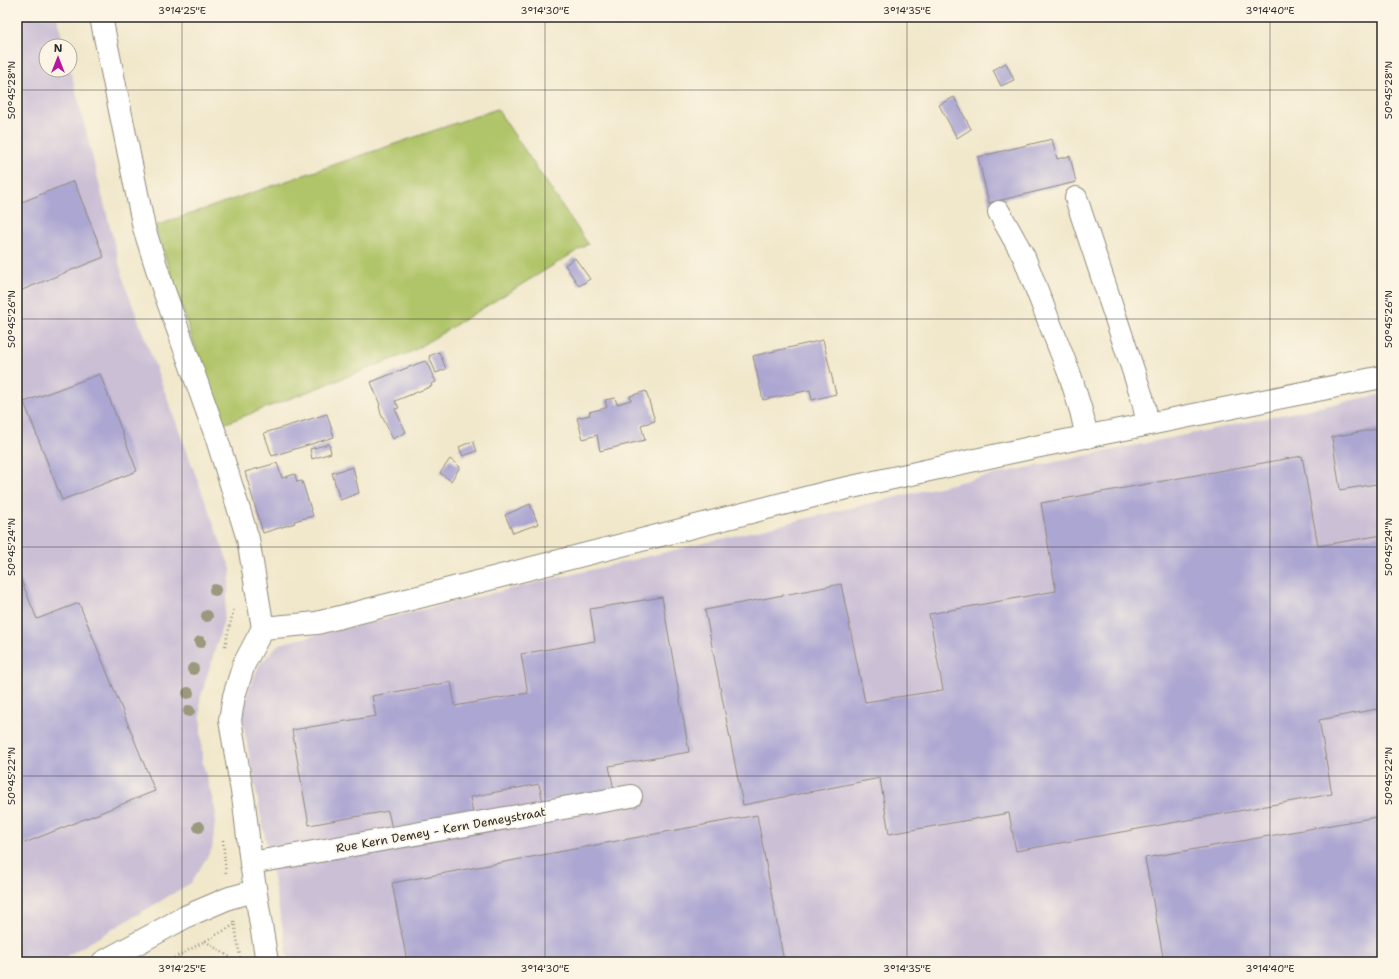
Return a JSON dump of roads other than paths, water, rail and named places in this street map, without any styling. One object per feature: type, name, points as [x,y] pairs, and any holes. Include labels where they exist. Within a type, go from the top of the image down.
[{"type":"street","points":[[101,17],[144,228],[163,288],[216,436],[248,539],[263,628],[244,664],[234,696],[230,720],[244,803],[255,891],[267,962]]},
{"type":"street","points":[[1076,198],[1142,397],[1148,424]]},
{"type":"street","points":[[999,212],[1024,257],[1070,378],[1081,411],[1087,437]]},
{"type":"street","points":[[263,628],[317,623],[829,492],[929,469],[1382,377]]},
{"type":"street","name":"Rue Kern Demey - Kern Demeystraat","points":[[251,863],[630,796]]},
{"type":"street","points":[[103,962],[187,916],[229,898],[255,891]]}]
